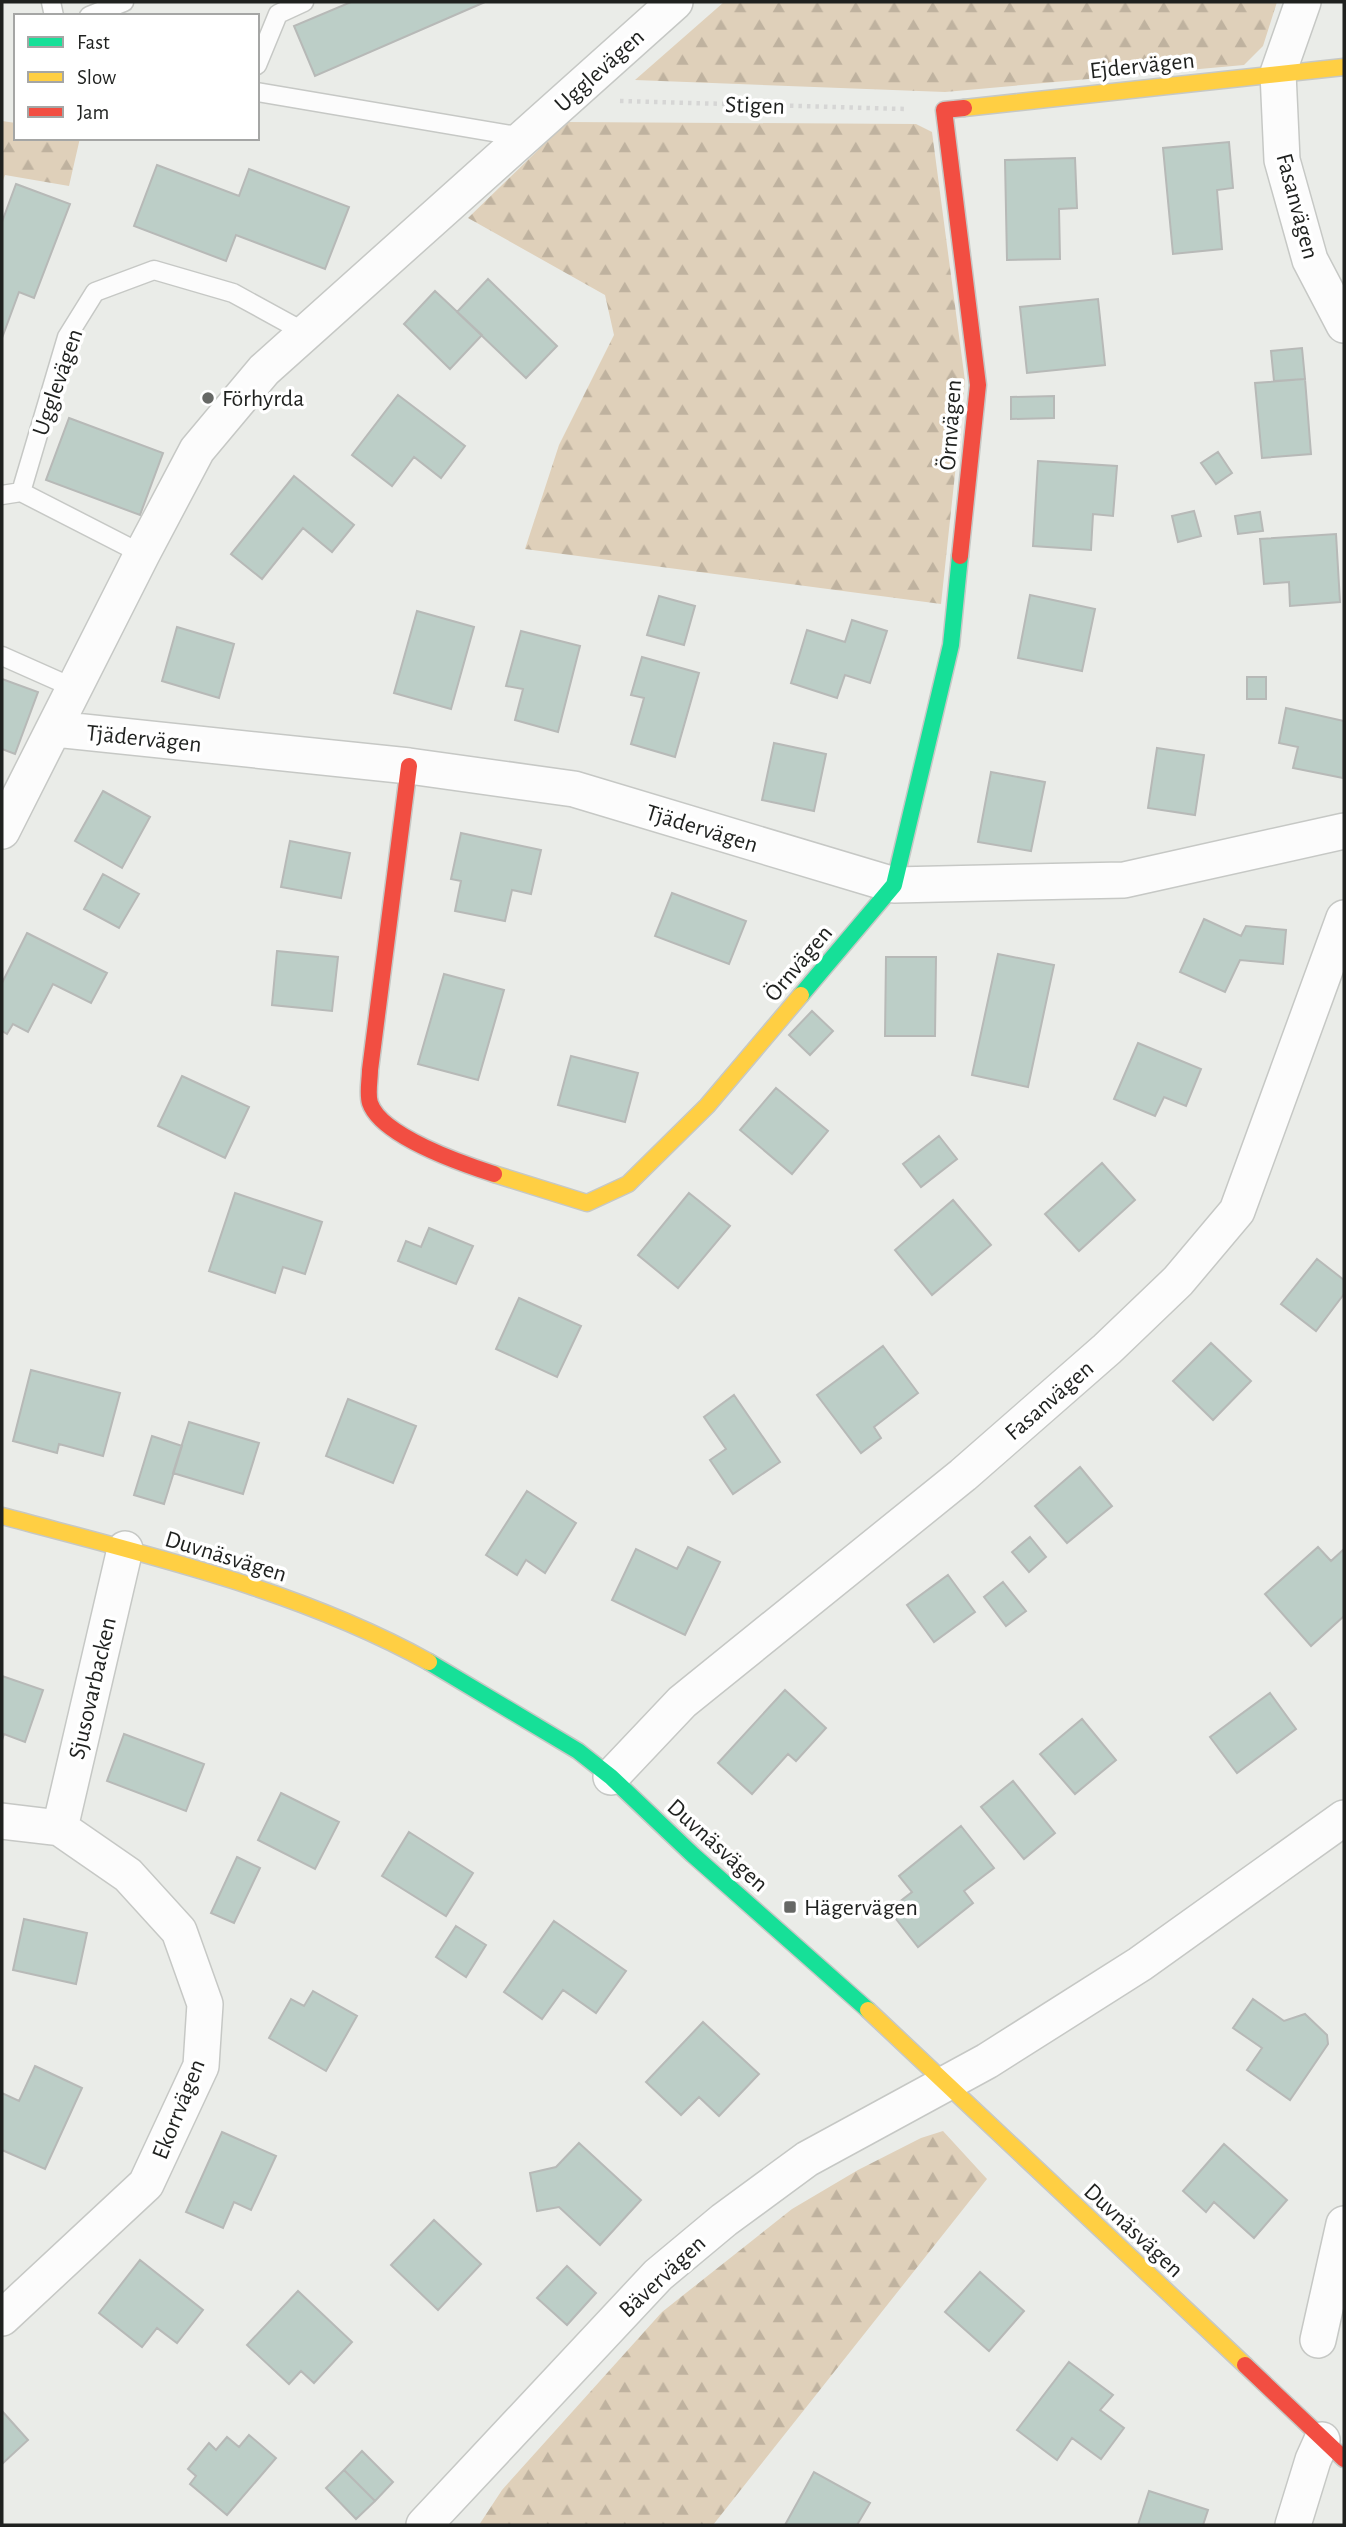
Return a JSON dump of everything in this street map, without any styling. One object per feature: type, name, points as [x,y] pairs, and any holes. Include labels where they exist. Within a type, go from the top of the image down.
[{"type":"street","name":"Ugglevägen","points":[[2,831],[12,789],[55,729],[197,450],[264,370],[675,2]]},
{"type":"street","name":"Fasanvägen","points":[[1303,2],[1278,73],[1282,160],[1310,260],[1344,325]]},
{"type":"street","name":"Ejdervägen","points":[[944,110],[1344,67]]},
{"type":"street","name":"Örnvägen","points":[[409,766],[370,1070],[370,1103],[386,1124],[408,1140],[470,1166],[587,1203],[628,1184],[707,1106],[894,885],[951,645],[978,385],[944,110]]},
{"type":"street","name":"Tjädervägen","points":[[55,729],[409,766],[575,789],[894,885],[1124,880],[1344,831]]},
{"type":"street","name":"Fasanvägen","points":[[611,1777],[682,1702],[962,1475],[1107,1349],[1178,1281],[1237,1211],[1344,918]]},
{"type":"street","name":"Duvnäsvägen","points":[[2,1516],[248,1584],[386,1638],[455,1676],[578,1751],[611,1777],[693,1855],[891,2030],[1333,2450]]},
{"type":"street","name":"Sjusovarbacken","points":[[60,1828],[125,1549]]},
{"type":"street","points":[[946,2083],[987,2061],[1140,1964],[1344,1818]]},
{"type":"street","name":"Ekorrvägen","points":[[2,1821],[60,1828],[128,1875],[179,1931],[205,2004],[201,2066],[146,2184],[2,2318]]},
{"type":"street","name":"Bävervägen","points":[[430,2524],[658,2275],[724,2220],[807,2159],[946,2083]]},
{"type":"street","points":[[1318,2340],[1344,2224]]},
{"type":"street","points":[[1293,2525],[1313,2460],[1333,2450]]},
{"type":"lane","points":[[94,14],[124,2]]},
{"type":"lane","points":[[259,60],[278,14],[304,2]]},
{"type":"lane","points":[[259,92],[524,137]]},
{"type":"lane","name":"Ugglevägen","points":[[21,492],[67,337],[95,292],[154,270],[233,293],[306,333]]},
{"type":"lane","points":[[2,495],[21,492],[142,555]]},
{"type":"lane","points":[[2,656],[74,688]]},
{"type":"path","name":"Stigen","points":[[566,100],[944,110]]},
{"type":"green space","points":[[724,2],[1277,2],[1263,46],[1244,65],[945,92],[635,80]]},
{"type":"green space","points":[[2,121],[14,123],[14,140],[80,140],[69,186],[5,175],[2,183]]},
{"type":"green space","points":[[567,122],[916,124],[932,132],[965,381],[941,604],[525,549],[559,445],[614,335],[605,295],[468,218]]},
{"type":"green space","points":[[943,2131],[987,2179],[713,2525],[479,2525],[502,2490],[662,2312],[792,2209],[858,2170],[921,2138]]},
{"type":"building","points":[[351,2],[485,2],[315,76],[294,26]]},
{"type":"building","points":[[1229,142],[1233,188],[1217,190],[1222,249],[1173,254],[1163,148]]},
{"type":"building","points":[[1075,158],[1077,208],[1059,209],[1060,259],[1007,260],[1005,160]]},
{"type":"building","points":[[157,165],[239,196],[249,169],[349,207],[325,269],[236,235],[226,261],[134,226]]},
{"type":"building","points":[[16,184],[70,204],[34,298],[19,292],[2,338],[2,222]]},
{"type":"building","points":[[488,279],[557,346],[526,378],[457,312]]},
{"type":"building","points":[[435,291],[482,335],[450,369],[404,324]]},
{"type":"building","points":[[1098,299],[1105,365],[1027,373],[1020,307]]},
{"type":"building","points":[[1302,348],[1305,379],[1274,381],[1271,351]]},
{"type":"building","points":[[1305,379],[1311,454],[1262,458],[1255,383]]},
{"type":"building","points":[[398,395],[465,446],[441,478],[414,457],[392,486],[352,455]]},
{"type":"building","points":[[1054,396],[1054,418],[1011,419],[1011,397]]},
{"type":"building","points":[[69,418],[163,453],[140,515],[46,480]]},
{"type":"building","points":[[1218,452],[1232,473],[1216,484],[1201,463]]},
{"type":"building","points":[[1038,461],[1117,466],[1113,516],[1093,514],[1091,550],[1033,546]]},
{"type":"building","points":[[294,476],[354,525],[332,552],[303,528],[262,579],[231,554]]},
{"type":"building","points":[[1194,511],[1201,536],[1178,542],[1172,516]]},
{"type":"building","points":[[1260,512],[1263,531],[1238,534],[1235,516]]},
{"type":"building","points":[[1336,534],[1340,602],[1290,606],[1289,582],[1264,584],[1260,539]]},
{"type":"building","points":[[1030,595],[1095,609],[1082,671],[1018,658]]},
{"type":"building","points":[[659,596],[695,606],[684,645],[647,635]]},
{"type":"building","points":[[417,611],[474,627],[451,709],[394,693]]},
{"type":"building","points":[[852,620],[887,631],[870,683],[845,675],[837,698],[791,683],[807,630],[845,642]]},
{"type":"building","points":[[177,627],[234,644],[219,698],[162,681]]},
{"type":"building","points":[[521,631],[580,646],[558,732],[515,720],[523,689],[506,686]]},
{"type":"building","points":[[642,657],[699,673],[675,757],[631,744],[644,698],[631,695]]},
{"type":"building","points":[[1247,677],[1266,677],[1266,699],[1247,699]]},
{"type":"building","points":[[2,679],[38,692],[15,754],[2,749]]},
{"type":"building","points":[[1286,708],[1344,721],[1343,778],[1293,768],[1298,747],[1279,743]]},
{"type":"building","points":[[774,743],[826,754],[814,811],[762,800]]},
{"type":"building","points":[[1157,748],[1204,755],[1195,815],[1148,808]]},
{"type":"building","points":[[991,772],[1045,782],[1031,851],[978,842]]},
{"type":"building","points":[[103,791],[150,817],[122,868],[75,841]]},
{"type":"building","points":[[461,833],[541,850],[531,894],[512,890],[505,921],[455,911],[461,881],[451,879]]},
{"type":"building","points":[[290,841],[350,853],[341,898],[281,887]]},
{"type":"building","points":[[103,874],[139,894],[119,928],[84,909]]},
{"type":"building","points":[[672,893],[746,921],[729,964],[655,936]]},
{"type":"building","points":[[1204,919],[1241,936],[1246,926],[1286,930],[1283,964],[1240,960],[1225,992],[1180,972]]},
{"type":"building","points":[[27,933],[107,973],[91,1003],[53,984],[28,1032],[13,1024],[7,1034],[2,1031],[2,983]]},
{"type":"building","points":[[277,951],[338,957],[332,1011],[272,1005]]},
{"type":"building","points":[[998,954],[1054,965],[1028,1087],[972,1075]]},
{"type":"building","points":[[886,957],[936,957],[935,1036],[885,1036]]},
{"type":"building","points":[[444,974],[504,990],[478,1080],[418,1064]]},
{"type":"building","points":[[812,1011],[833,1031],[810,1055],[789,1035]]},
{"type":"building","points":[[1138,1043],[1201,1069],[1186,1106],[1164,1097],[1155,1116],[1114,1099]]},
{"type":"building","points":[[571,1056],[638,1073],[625,1122],[558,1105]]},
{"type":"building","points":[[182,1076],[249,1107],[225,1158],[158,1126]]},
{"type":"building","points":[[776,1088],[828,1131],[792,1174],[740,1130]]},
{"type":"building","points":[[939,1136],[957,1159],[921,1187],[903,1164]]},
{"type":"building","points":[[1102,1163],[1135,1200],[1079,1251],[1045,1214]]},
{"type":"building","points":[[235,1193],[322,1222],[305,1274],[283,1267],[275,1293],[209,1271]]},
{"type":"building","points":[[689,1193],[730,1226],[678,1288],[638,1255]]},
{"type":"building","points":[[953,1200],[991,1245],[932,1295],[895,1250]]},
{"type":"building","points":[[429,1228],[473,1246],[456,1284],[398,1261],[406,1241],[421,1247]]},
{"type":"building","points":[[1317,1259],[1344,1280],[1344,1294],[1316,1331],[1281,1304]]},
{"type":"building","points":[[519,1298],[581,1326],[557,1377],[496,1349]]},
{"type":"building","points":[[1211,1343],[1251,1381],[1213,1420],[1173,1381]]},
{"type":"building","points":[[883,1346],[918,1393],[874,1427],[881,1438],[861,1453],[817,1395]]},
{"type":"building","points":[[31,1370],[120,1393],[103,1456],[59,1444],[57,1453],[13,1441]]},
{"type":"building","points":[[734,1395],[780,1462],[733,1494],[710,1460],[726,1449],[704,1417]]},
{"type":"building","points":[[348,1399],[416,1426],[393,1483],[326,1456]]},
{"type":"building","points":[[189,1422],[259,1443],[243,1494],[173,1473]]},
{"type":"building","points":[[152,1436],[182,1446],[164,1504],[134,1495]]},
{"type":"building","points":[[1080,1467],[1112,1506],[1067,1543],[1035,1506]]},
{"type":"building","points":[[527,1491],[576,1523],[545,1573],[526,1560],[517,1575],[486,1555]]},
{"type":"building","points":[[1030,1537],[1046,1557],[1029,1572],[1012,1552]]},
{"type":"building","points":[[688,1547],[720,1562],[685,1635],[612,1600],[636,1549],[677,1569]]},
{"type":"building","points":[[1318,1547],[1331,1561],[1344,1549],[1344,1616],[1311,1646],[1265,1594]]},
{"type":"building","points":[[948,1575],[975,1612],[934,1642],[907,1605]]},
{"type":"building","points":[[1003,1582],[1026,1611],[1006,1626],[984,1597]]},
{"type":"building","points":[[2,1676],[43,1690],[25,1742],[4,1734],[2,1740]]},
{"type":"building","points":[[785,1690],[826,1728],[796,1761],[788,1754],[752,1794],[718,1763]]},
{"type":"building","points":[[1270,1693],[1296,1729],[1237,1773],[1210,1737]]},
{"type":"building","points":[[1082,1719],[1116,1760],[1075,1794],[1040,1754]]},
{"type":"building","points":[[124,1734],[204,1764],[186,1811],[107,1781]]},
{"type":"building","points":[[1013,1781],[1055,1833],[1024,1859],[981,1807]]},
{"type":"building","points":[[281,1793],[339,1822],[315,1869],[258,1840]]},
{"type":"building","points":[[961,1826],[994,1868],[964,1891],[973,1903],[918,1947],[889,1910],[912,1892],[899,1876]]},
{"type":"building","points":[[409,1832],[473,1873],[446,1916],[382,1876]]},
{"type":"building","points":[[237,1857],[260,1868],[234,1923],[211,1913]]},
{"type":"building","points":[[24,1919],[87,1933],[76,1984],[13,1970]]},
{"type":"building","points":[[554,1921],[626,1971],[596,2013],[563,1990],[542,2019],[504,1992]]},
{"type":"building","points":[[456,1926],[486,1945],[466,1977],[436,1957]]},
{"type":"building","points":[[313,1991],[357,2016],[326,2071],[269,2038],[291,1999],[304,2006]]},
{"type":"building","points":[[1253,1999],[1284,2021],[1305,2014],[1327,2035],[1328,2044],[1290,2100],[1247,2070],[1262,2048],[1233,2028]]},
{"type":"building","points":[[703,2022],[759,2074],[719,2116],[699,2097],[681,2115],[646,2082]]},
{"type":"building","points":[[35,2066],[82,2088],[45,2169],[2,2150],[2,2093],[19,2101]]},
{"type":"building","points":[[222,2132],[276,2156],[251,2210],[234,2202],[223,2228],[186,2212]]},
{"type":"building","points":[[579,2143],[641,2200],[600,2245],[559,2207],[537,2211],[530,2173],[556,2167]]},
{"type":"building","points":[[1224,2144],[1287,2200],[1254,2238],[1214,2202],[1206,2212],[1183,2191]]},
{"type":"building","points":[[434,2220],[481,2264],[438,2310],[391,2265]]},
{"type":"building","points":[[140,2260],[203,2310],[177,2343],[157,2328],[142,2347],[99,2313]]},
{"type":"building","points":[[567,2266],[596,2293],[567,2325],[537,2298]]},
{"type":"building","points":[[980,2272],[1024,2311],[989,2351],[945,2312]]},
{"type":"building","points":[[298,2291],[352,2342],[314,2383],[301,2371],[289,2384],[247,2345]]},
{"type":"building","points":[[1069,2362],[1113,2395],[1100,2410],[1124,2428],[1101,2459],[1072,2438],[1057,2460],[1017,2430]]},
{"type":"building","points":[[2,2411],[28,2440],[2,2464]]},
{"type":"building","points":[[249,2435],[276,2458],[227,2515],[190,2484],[196,2476],[188,2469],[209,2443],[216,2450],[227,2437],[239,2447]]},
{"type":"building","points":[[362,2451],[393,2482],[375,2501],[344,2470]]},
{"type":"building","points":[[344,2470],[375,2501],[356,2519],[326,2488]]},
{"type":"building","points":[[814,2472],[870,2503],[857,2525],[785,2525]]},
{"type":"building","points":[[1149,2491],[1208,2510],[1203,2525],[1138,2525]]},
{"type":"traffic: fast","points":[[801,995],[894,885],[951,645],[960,556]]},
{"type":"traffic: fast","points":[[429,1662],[578,1751],[611,1777],[693,1855],[868,2010]]},
{"type":"traffic: slow","points":[[964,108],[1344,67]]},
{"type":"traffic: slow","points":[[494,1174],[587,1203],[628,1184],[707,1106],[801,995]]},
{"type":"traffic: slow","points":[[2,1516],[166,1560],[274,1594],[379,1636],[429,1662]]},
{"type":"traffic: slow","points":[[868,2010],[1245,2365]]},
{"type":"traffic: jam","points":[[960,556],[978,385],[944,110],[964,108]]},
{"type":"traffic: jam","points":[[409,766],[370,1070],[369,1099],[377,1115],[406,1137],[444,1156],[494,1174]]},
{"type":"traffic: jam","points":[[1245,2365],[1344,2459]]},
{"type":"place","name":"Förhyrda","points":[[208,398]]},
{"type":"place","name":"Hägervägen","points":[[790,1907]]}]
